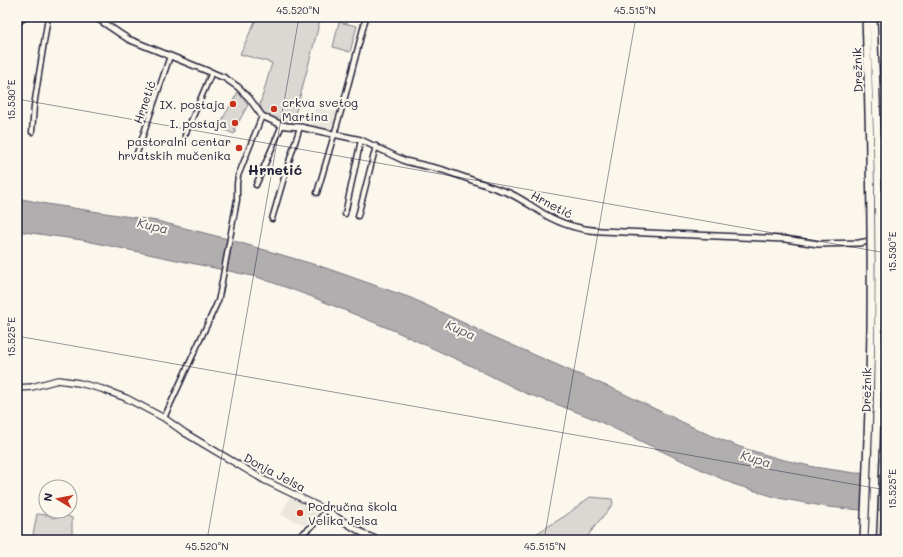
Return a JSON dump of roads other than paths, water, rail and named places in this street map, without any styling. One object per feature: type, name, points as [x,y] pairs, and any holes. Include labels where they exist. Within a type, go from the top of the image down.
[{"type":"highway","name":"Drežnik","points":[[864,540],[871,300],[870,159],[866,17]]},
{"type":"highway","name":"Drežnik","points":[[872,540],[877,396],[878,252],[876,93],[873,17]]},
{"type":"main road","name":"Donja Jelsa","points":[[17,388],[32,388],[58,380],[79,383],[102,389],[126,398],[164,418],[185,433],[264,480],[326,510],[378,540]]},
{"type":"street","points":[[17,23],[26,17]]},
{"type":"street","points":[[32,132],[34,106],[48,17]]},
{"type":"street","name":"Hrnetić","points":[[95,17],[128,39],[225,78],[252,102],[262,116],[282,125],[300,127],[361,140],[405,161],[448,172],[509,193],[564,223],[584,229],[785,239],[818,244],[859,243],[886,238]]},
{"type":"street","points":[[317,193],[344,101],[366,17]]},
{"type":"street","name":"Hrnetić","points":[[136,156],[170,56]]},
{"type":"street","points":[[185,135],[212,72]]},
{"type":"street","points":[[164,418],[218,301],[237,200],[238,176],[262,116]]},
{"type":"street","points":[[256,185],[282,125]]},
{"type":"street","points":[[272,219],[300,127]]},
{"type":"street","points":[[345,214],[361,140]]},
{"type":"street","points":[[358,216],[376,146]]},
{"type":"street","points":[[294,540],[314,525],[322,517],[326,510]]},
{"type":"water","name":"Kupa","points":[[17,198],[157,221],[224,238],[323,267],[411,298],[485,333],[616,390],[705,433],[740,447],[814,467],[855,473],[886,473],[886,510],[861,510],[828,507],[778,498],[733,484],[592,418],[525,393],[395,331],[310,296],[257,277],[82,240],[17,231]]},
{"type":"place","name":"IX. postaja","points":[[233,104]]},
{"type":"place","name":"crkva svetog Martina","points":[[274,109]]},
{"type":"place","name":"I. postaja","points":[[235,123]]},
{"type":"place","name":"pastoralni centar hrvatskih mučenika","points":[[239,148]]},
{"type":"place","name":"Područna škola Velika Jelsa","points":[[300,513]]},
{"type":"district","name":"Hrnetić","points":[[275,169]]}]
